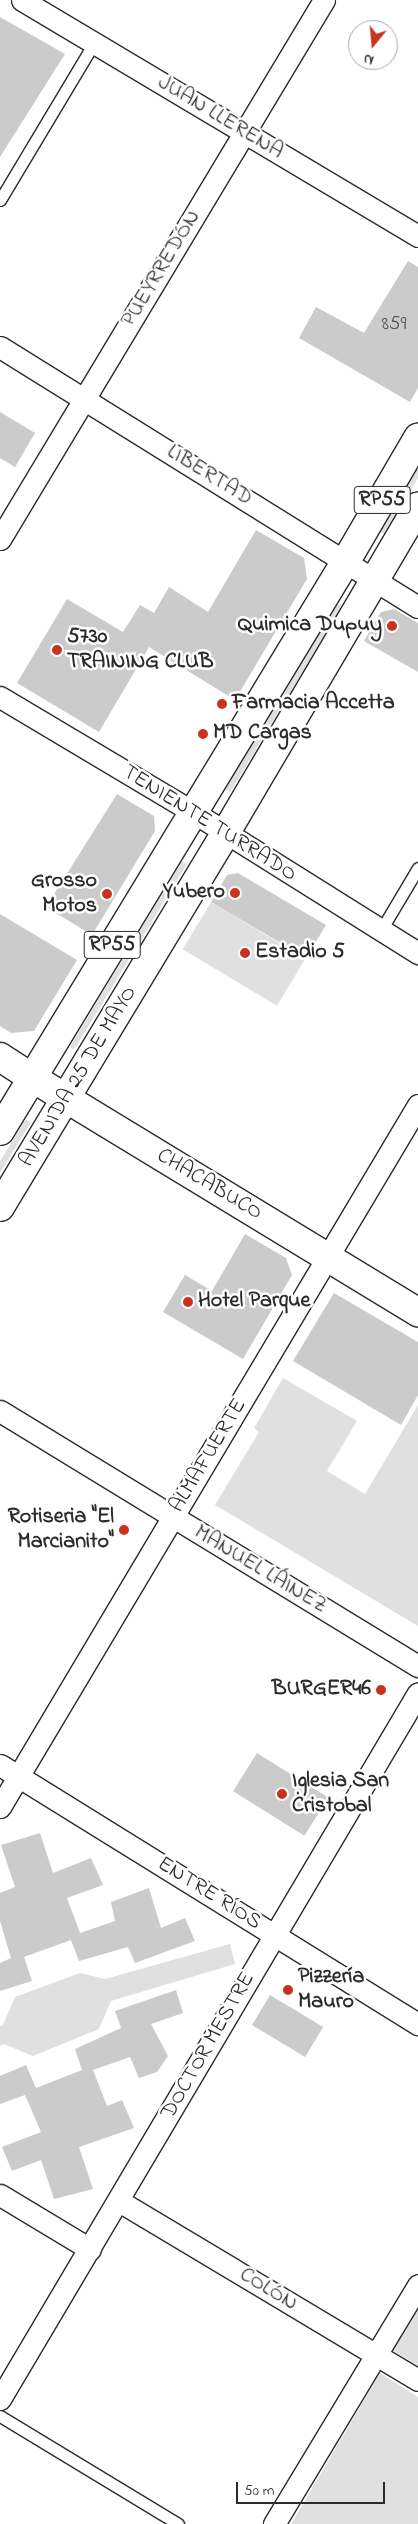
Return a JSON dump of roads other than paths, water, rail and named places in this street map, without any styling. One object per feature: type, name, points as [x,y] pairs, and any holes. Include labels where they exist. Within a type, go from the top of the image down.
[{"type":"main road","name":"AVENIDA 25 DE MAYO","points":[[0,1131],[346,561],[418,438]]},
{"type":"main road","name":"AVENIDA 25 DE MAYO","points":[[0,1207],[225,834],[418,507]]},
{"type":"main road","name":"CHACABUCO","points":[[0,1057],[65,1099],[418,1312]]},
{"type":"street","name":"JUAN LLERENA","points":[[22,0],[418,236]]},
{"type":"street","name":"PUEYRREDÓN","points":[[0,539],[83,398],[324,0]]},
{"type":"street","name":"LIBERTAD","points":[[0,347],[418,607]]},
{"type":"street","name":"TENIENTE TURRADO","points":[[0,697],[192,812],[418,952]]},
{"type":"street","name":"ALMAFUERTE","points":[[0,1807],[418,1105]]},
{"type":"street","name":"MANUEL LÁINEZ","points":[[0,1411],[418,1666]]},
{"type":"street","name":"DOCTOR MESTRE","points":[[0,2399],[418,1693]]},
{"type":"street","name":"ENTRE RÍOS","points":[[0,1766],[418,2024]]},
{"type":"street","points":[[0,2195],[90,2249]]},
{"type":"street","name":"COLÓN","points":[[119,2200],[418,2380]]},
{"type":"street","points":[[274,2524],[418,2285]]},
{"type":"lane","points":[[0,200],[94,43]]},
{"type":"lane","points":[[381,930],[418,868]]},
{"type":"lane","points":[[0,2416],[178,2524]]},
{"type":"place","name":"Quimica Dupuy","points":[[392,626]]},
{"type":"place","name":"5730 TRAINING CLUB","points":[[57,650]]},
{"type":"place","name":"Farmacia Accetta","points":[[222,704]]},
{"type":"place","name":"MD Cargas","points":[[203,734]]},
{"type":"place","name":"Yubero","points":[[235,893]]},
{"type":"place","name":"Grosso Motos","points":[[107,894]]},
{"type":"place","name":"Estadio 5","points":[[245,953]]},
{"type":"place","name":"Hotel Parque","points":[[188,1302]]},
{"type":"place","name":"Rotiseria \"El Marcianito\"","points":[[124,1530]]},
{"type":"place","name":"BURGER46","points":[[381,1690]]},
{"type":"place","name":"Iglesia San Cristobal","points":[[282,1794]]},
{"type":"place","name":"Pizzería Mauro","points":[[288,1990]]}]
